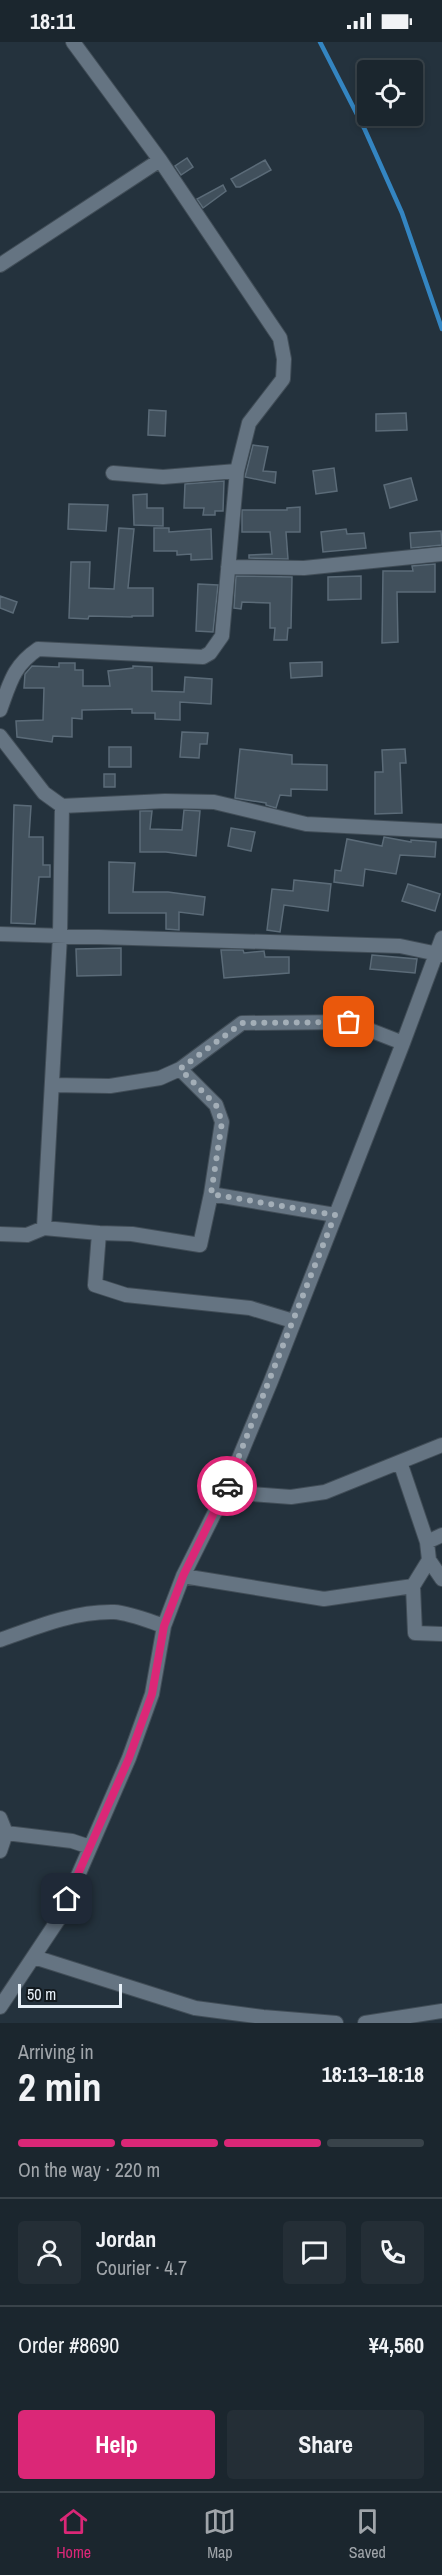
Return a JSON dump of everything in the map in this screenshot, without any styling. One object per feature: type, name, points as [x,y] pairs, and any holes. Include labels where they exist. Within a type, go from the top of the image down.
[{"type":"street","points":[[0,710],[14,671],[25,658],[38,649],[202,657],[210,653],[222,636],[237,471],[249,423],[283,379],[285,359],[280,338],[160,160],[73,42]]},
{"type":"street","points":[[0,265],[160,160]]},
{"type":"street","points":[[113,472],[163,477],[237,471]]},
{"type":"street","points":[[228,567],[304,568],[442,554]]},
{"type":"street","points":[[0,736],[44,793],[62,806],[165,801],[214,802],[306,824],[442,831]]},
{"type":"street","points":[[44,1228],[60,935],[62,806]]},
{"type":"street","points":[[0,934],[400,946],[439,954]]},
{"type":"street","points":[[0,2007],[60,1917],[129,1758],[152,1694],[164,1626],[183,1576],[225,1492],[439,954],[442,938]]},
{"type":"street","points":[[52,1085],[128,1084],[160,1078],[180,1069],[242,1023],[349,1022],[403,1043]]},
{"type":"street","points":[[0,1234],[27,1235],[44,1228],[132,1234],[200,1245],[211,1194],[222,1122],[216,1105],[180,1069]]},
{"type":"street","points":[[211,1194],[335,1215]]},
{"type":"street","points":[[99,1233],[96,1285],[126,1295],[250,1308],[293,1321]]},
{"type":"street","points":[[225,1492],[291,1497],[324,1492],[442,1445]]},
{"type":"street","points":[[400,1462],[428,1542],[429,1560],[442,1579]]},
{"type":"street","points":[[428,1542],[442,1535]]},
{"type":"street","points":[[429,1560],[414,1586],[415,1633],[442,1634]]},
{"type":"street","points":[[183,1576],[324,1599],[414,1586]]},
{"type":"street","points":[[0,1640],[41,1625],[73,1617],[115,1612],[164,1626]]},
{"type":"street","points":[[0,1818],[3,1832],[0,1851]]},
{"type":"street","points":[[3,1832],[72,1841],[90,1846]]},
{"type":"street","points":[[33,1957],[195,2007],[262,2017],[336,2023]]},
{"type":"street","points":[[365,2023],[442,2011]]},
{"type":"building","points":[[187,158],[193,167],[181,175],[175,166]]},
{"type":"building","points":[[265,160],[271,170],[236,187],[231,179]]},
{"type":"building","points":[[223,185],[226,191],[203,208],[197,199]]},
{"type":"building","points":[[149,410],[166,411],[165,436],[148,435]]},
{"type":"building","points":[[406,413],[407,430],[376,431],[376,414]]},
{"type":"building","points":[[253,445],[268,447],[263,471],[276,472],[275,483],[245,477]]},
{"type":"building","points":[[334,468],[337,491],[316,494],[313,471]]},
{"type":"building","points":[[411,478],[417,500],[390,508],[384,485]]},
{"type":"building","points":[[224,481],[223,511],[215,511],[215,515],[203,515],[204,508],[184,508],[185,484]]},
{"type":"building","points":[[147,494],[147,508],[163,508],[163,526],[134,525],[133,495]]},
{"type":"building","points":[[69,504],[108,505],[106,531],[68,529]]},
{"type":"building","points":[[300,507],[300,532],[286,532],[288,559],[249,558],[249,555],[272,554],[270,532],[242,532],[242,510],[287,510],[287,508]]},
{"type":"building","points":[[119,528],[134,529],[128,588],[153,588],[153,616],[69,618],[71,562],[90,562],[89,588],[114,589]]},
{"type":"building","points":[[154,528],[169,528],[169,532],[211,529],[212,559],[191,560],[191,554],[177,555],[177,551],[154,551]]},
{"type":"building","points":[[346,529],[347,534],[364,533],[366,548],[323,552],[321,532]]},
{"type":"building","points":[[441,531],[442,545],[411,548],[410,533]]},
{"type":"building","points":[[435,564],[435,592],[397,592],[398,642],[382,643],[383,571],[413,571],[412,566]]},
{"type":"building","points":[[236,576],[292,577],[291,628],[288,628],[287,640],[274,640],[275,628],[270,628],[270,603],[242,602],[241,609],[234,608]]},
{"type":"building","points":[[361,576],[361,599],[328,600],[328,577]]},
{"type":"building","points":[[198,584],[218,585],[213,632],[196,631]]},
{"type":"building","points":[[0,596],[17,602],[13,613],[0,608]]},
{"type":"building","points":[[322,662],[322,676],[291,678],[290,663]]},
{"type":"building","points":[[59,663],[75,663],[75,670],[83,670],[83,686],[110,686],[108,671],[133,668],[133,666],[152,667],[152,691],[184,692],[185,677],[212,679],[211,704],[180,702],[180,720],[155,719],[155,713],[132,713],[132,709],[82,710],[82,719],[72,718],[72,737],[53,736],[52,742],[17,737],[16,721],[43,720],[44,688],[24,688],[25,674],[32,666],[59,667]]},
{"type":"building","points":[[182,732],[208,733],[207,744],[200,744],[199,758],[180,757]]},
{"type":"building","points":[[109,747],[131,747],[131,767],[109,767]]},
{"type":"building","points":[[240,749],[292,755],[292,764],[327,765],[327,790],[291,789],[291,796],[280,795],[276,808],[266,803],[235,798]]},
{"type":"building","points":[[405,749],[406,763],[400,763],[402,813],[375,814],[375,772],[383,772],[382,750]]},
{"type":"building","points":[[104,774],[115,774],[115,787],[104,787]]},
{"type":"building","points":[[14,805],[31,806],[29,837],[43,837],[43,865],[50,865],[50,877],[39,877],[35,924],[11,923]]},
{"type":"building","points":[[184,810],[200,811],[196,856],[166,852],[140,852],[140,811],[152,811],[150,829],[182,830]]},
{"type":"building","points":[[231,828],[255,832],[251,851],[228,846]]},
{"type":"building","points":[[384,837],[411,842],[411,840],[436,842],[435,857],[400,855],[396,874],[365,869],[363,886],[334,882],[335,870],[341,871],[347,839],[382,846]]},
{"type":"building","points":[[109,862],[135,863],[133,892],[168,892],[205,897],[203,915],[179,912],[179,930],[166,929],[166,913],[109,913]]},
{"type":"building","points":[[294,880],[331,884],[328,911],[284,905],[280,932],[267,930],[272,889],[293,891]]},
{"type":"building","points":[[408,884],[440,894],[435,911],[402,901]]},
{"type":"building","points":[[121,948],[121,975],[77,976],[76,949]]},
{"type":"building","points":[[221,950],[243,950],[244,953],[264,951],[265,957],[289,957],[289,973],[224,978]]},
{"type":"building","points":[[372,955],[417,959],[415,973],[370,969]]},
{"type":"waterway","points":[[320,42],[365,130],[402,213],[442,329]]},
{"type":"way so far","points":[[227,1486],[335,1215],[211,1194],[222,1122],[216,1105],[180,1069],[242,1023],[349,1022]]},
{"type":"route","points":[[67,1899],[129,1758],[152,1694],[164,1626],[183,1576],[227,1486]]}]
